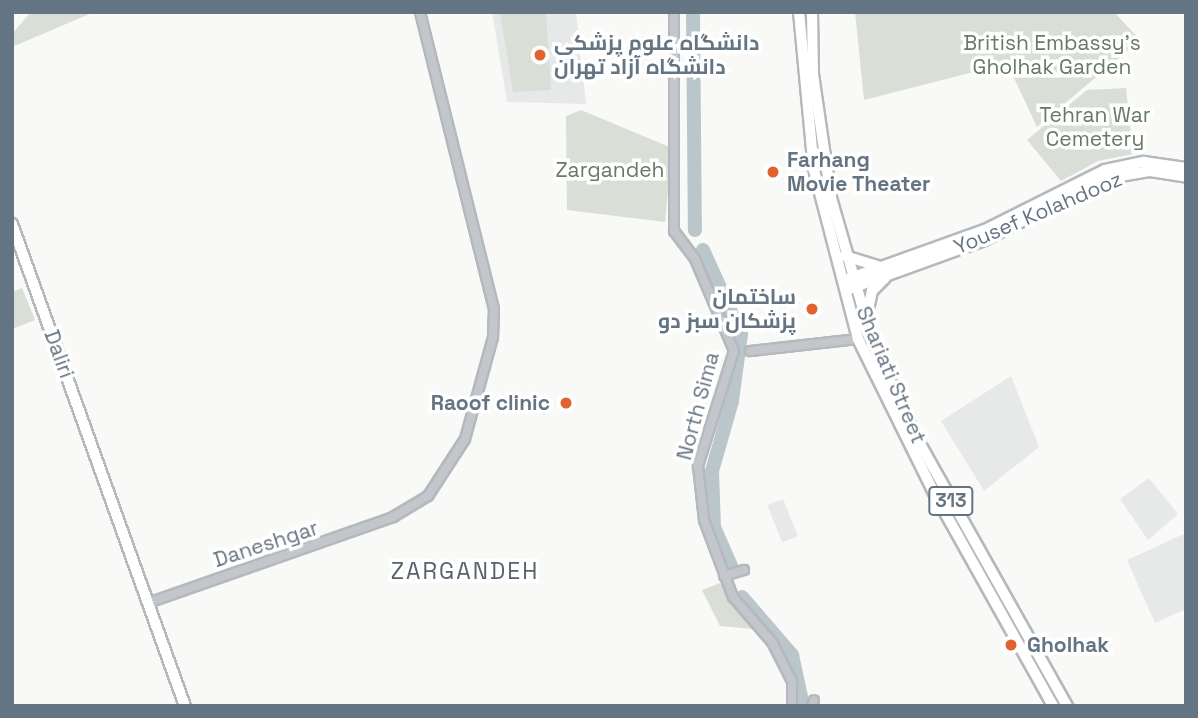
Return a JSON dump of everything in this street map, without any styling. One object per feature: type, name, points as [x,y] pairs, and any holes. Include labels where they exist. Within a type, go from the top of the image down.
[{"type":"main road","name":"Shariati Street","points":[[799,12],[807,125],[858,339],[937,500],[1053,706]]},
{"type":"main road","name":"Shariati Street","points":[[812,12],[817,99],[845,256],[847,284],[915,435],[1067,706]]},
{"type":"main road","name":"Yousef Kolahdooz","points":[[847,284],[985,230],[1105,170],[1144,162],[1186,168]]},
{"type":"main road","name":"Yousef Kolahdooz","points":[[891,267],[984,240],[1109,178],[1150,171],[1186,177]]},
{"type":"main road","name":"Daliri","points":[[12,224],[109,483],[185,706]]},
{"type":"main road","points":[[845,256],[874,267],[891,267]]},
{"type":"main road","points":[[867,325],[872,291],[891,267]]},
{"type":"main road","name":"Daliri","points":[[151,602],[191,706]]},
{"type":"street","name":"Daneshgar","points":[[151,602],[393,517],[428,496],[465,439],[493,337],[494,309],[420,12]]},
{"type":"street","name":"North Sima","points":[[674,12],[674,231],[695,259],[734,351],[698,466],[704,520],[736,602],[772,642],[792,681],[792,706]]},
{"type":"street","points":[[750,351],[858,339]]},
{"type":"street","points":[[724,576],[744,570]]},
{"type":"shaded area","name":"دانشگاه علوم پزشکی دانشگاه آزاد تهران","points":[[492,12],[576,12],[586,104],[507,102]]},
{"type":"shaded area","points":[[1011,376],[1039,447],[984,491],[941,421]]},
{"type":"shaded area","points":[[1149,478],[1178,514],[1148,540],[1120,499]]},
{"type":"shaded area","points":[[783,499],[798,536],[782,542],[767,505]]},
{"type":"shaded area","points":[[1186,533],[1186,609],[1155,623],[1127,560]]},
{"type":"green space","points":[[31,12],[94,12],[12,47],[12,34]]},
{"type":"green space","points":[[500,12],[546,12],[551,90],[513,92]]},
{"type":"green space","name":"British Embassy's Gholhak Garden","points":[[855,12],[1114,12],[1140,40],[1037,127],[1014,78],[997,66],[864,100]]},
{"type":"green space","name":"Tehran War Cemetery","points":[[1126,88],[1133,154],[1098,161],[1061,181],[1027,140],[1087,90]]},
{"type":"green space","name":"Zargandeh","points":[[581,110],[672,148],[665,222],[567,210],[566,116]]},
{"type":"green space","points":[[22,288],[35,320],[12,329],[12,292]]},
{"type":"green space","points":[[720,583],[753,629],[720,626],[702,590]]},
{"type":"waterway","points":[[693,12],[695,230]]},
{"type":"waterway","points":[[703,250],[741,334],[732,401],[712,471],[714,527],[731,566]]},
{"type":"waterway","points":[[742,597],[792,655],[803,706]]},
{"type":"place","name":"دانشگاه علوم پزشکی دانشگاه آزاد تهران","points":[[540,55]]},
{"type":"place","name":"Farhang Movie Theater","points":[[773,172]]},
{"type":"place","name":"ساختمان پزشکان سبز دو","points":[[812,309]]},
{"type":"place","name":"Raoof clinic","points":[[566,403]]},
{"type":"place","name":"Gholhak","points":[[1011,645]]},
{"type":"district","name":"ZARGANDEH","points":[[465,571]]}]
